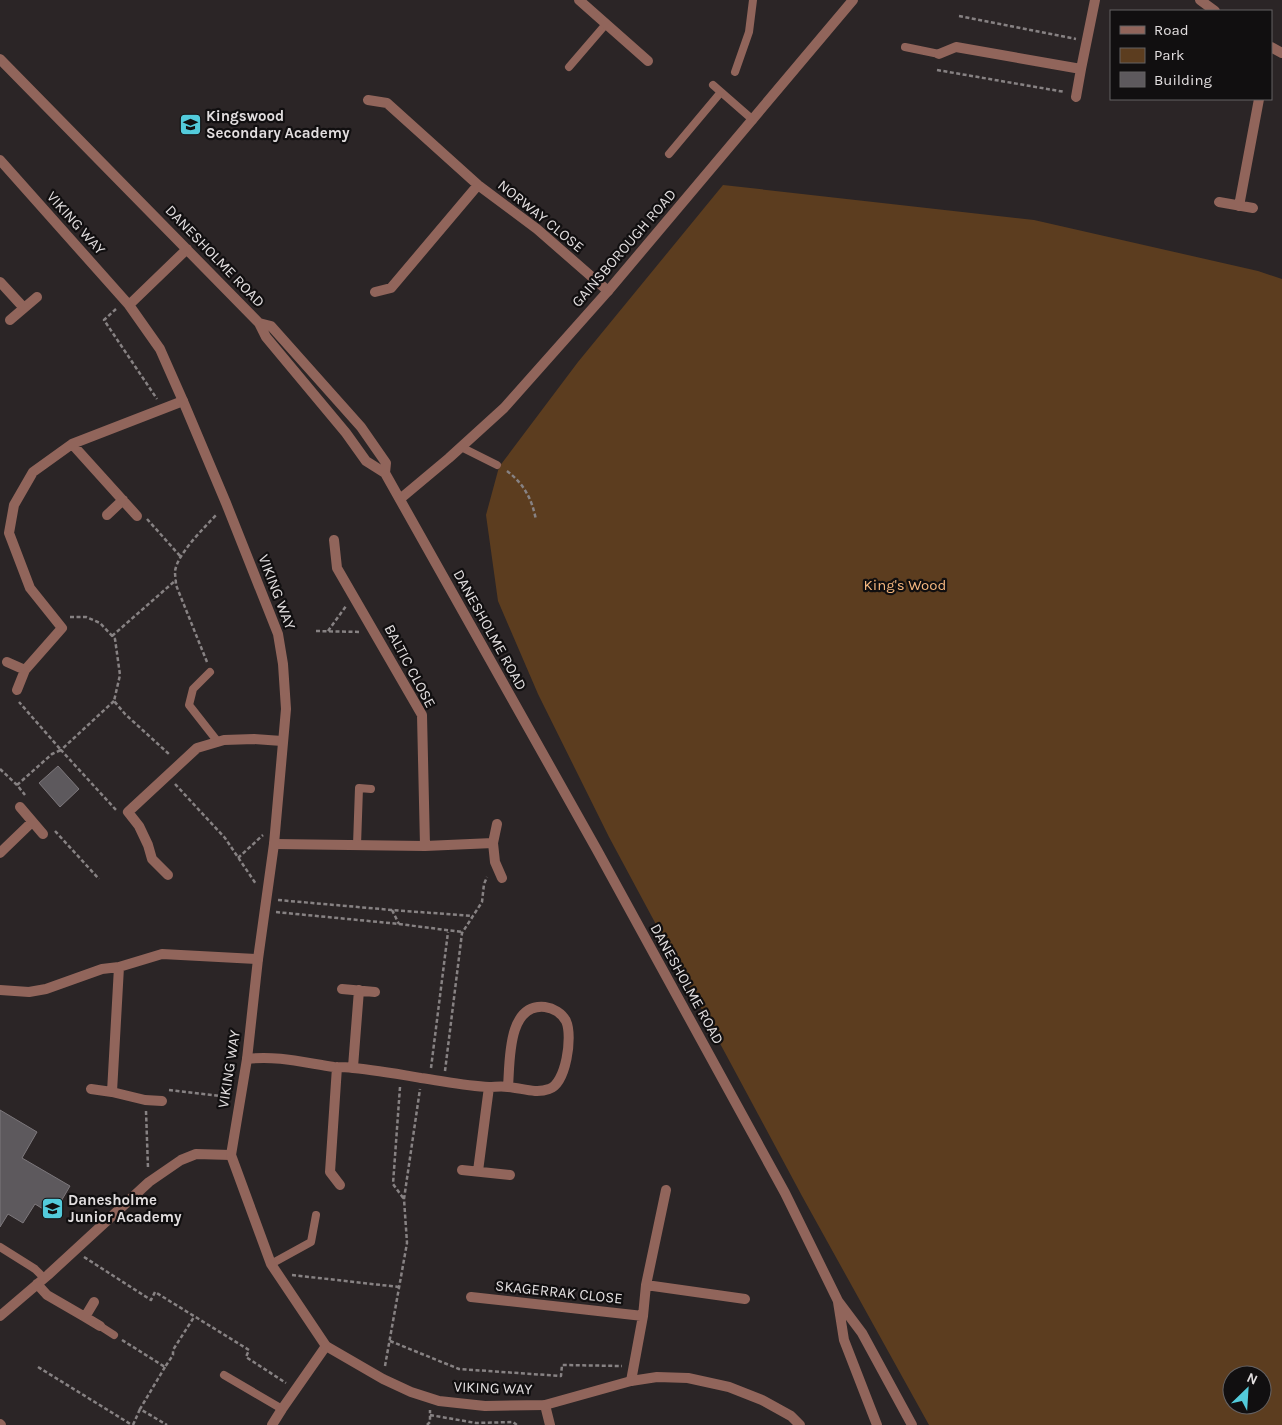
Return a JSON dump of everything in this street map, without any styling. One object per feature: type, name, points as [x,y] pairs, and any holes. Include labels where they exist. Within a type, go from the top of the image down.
[{"type":"street","points":[[579,0],[648,61]]},
{"type":"street","name":"GAINSBOROUGH ROAD","points":[[400,499],[504,408],[608,291],[852,0]]},
{"type":"street","points":[[1076,96],[1094,0]]},
{"type":"street","points":[[1200,0],[1214,10]]},
{"type":"street","points":[[939,54],[956,46],[1081,69]]},
{"type":"street","name":"DANESHOLME ROAD","points":[[0,59],[259,323],[266,337],[346,433],[366,462],[385,473],[597,850],[785,1192],[838,1301],[862,1333],[912,1425]]},
{"type":"street","name":"NORWAY CLOSE","points":[[368,100],[387,103],[478,185],[537,229],[608,291]]},
{"type":"street","points":[[1240,206],[1259,100]]},
{"type":"street","name":"VIKING WAY","points":[[0,160],[127,303],[160,350],[226,503],[278,634],[285,686],[286,710],[276,824],[247,1059],[231,1155],[271,1264],[326,1346],[383,1379],[411,1392],[439,1401],[485,1406],[545,1405],[631,1381],[657,1377],[680,1378],[729,1387],[762,1400],[791,1416],[800,1425]]},
{"type":"street","name":"NORWAY CLOSE","points":[[375,292],[392,288],[478,185]]},
{"type":"street","points":[[1219,202],[1253,208]]},
{"type":"street","points":[[127,303],[188,249]]},
{"type":"street","points":[[0,282],[24,308]]},
{"type":"street","points":[[10,320],[37,297]]},
{"type":"street","points":[[259,323],[271,326],[361,427],[386,463],[385,473]]},
{"type":"street","points":[[17,690],[24,670],[62,628],[30,588],[4,533],[14,505],[33,472],[72,444],[183,401]]},
{"type":"street","points":[[72,444],[137,516]]},
{"type":"street","points":[[107,515],[123,500]]},
{"type":"street","name":"BALTIC CLOSE","points":[[334,540],[337,568],[357,599],[422,715],[426,846]]},
{"type":"street","points":[[7,662],[24,670]]},
{"type":"street","points":[[168,875],[152,859],[139,826],[128,812],[198,748],[218,742],[254,739],[282,741]]},
{"type":"street","points":[[20,807],[43,834]]},
{"type":"street","points":[[0,853],[32,822]]},
{"type":"street","points":[[497,824],[493,843],[495,862],[502,878]]},
{"type":"street","points":[[274,844],[426,846],[493,843]]},
{"type":"street","points":[[0,990],[29,992],[46,989],[102,969],[119,967],[162,954],[258,959]]},
{"type":"street","points":[[112,1092],[119,967]]},
{"type":"street","points":[[342,989],[375,992]]},
{"type":"street","points":[[353,1068],[359,990]]},
{"type":"street","points":[[247,1059],[263,1057],[489,1087],[508,1086],[539,1092],[551,1089],[558,1084],[565,1068],[568,1030],[562,1014],[547,1007],[537,1007],[528,1010],[520,1017],[515,1026],[508,1086]]},
{"type":"street","points":[[337,1067],[330,1172],[340,1185]]},
{"type":"street","points":[[478,1171],[489,1087]]},
{"type":"street","points":[[91,1089],[145,1100],[162,1101]]},
{"type":"street","points":[[0,1316],[149,1182],[181,1160],[196,1154],[231,1155]]},
{"type":"street","points":[[462,1170],[510,1175]]},
{"type":"street","name":"SKAGERRAK CLOSE","points":[[631,1381],[643,1316],[646,1285],[666,1190]]},
{"type":"street","points":[[41,1281],[47,1295],[100,1326]]},
{"type":"street","points":[[646,1285],[745,1299]]},
{"type":"street","name":"SKAGERRAK CLOSE","points":[[471,1297],[643,1316]]},
{"type":"street","name":"DANESHOLME ROAD","points":[[838,1301],[844,1340],[877,1425]]},
{"type":"street","points":[[85,1317],[94,1302]]},
{"type":"street","points":[[272,1425],[326,1346]]},
{"type":"street","points":[[545,1405],[550,1425]]},
{"type":"lane","points":[[735,72],[749,32],[754,0]]},
{"type":"lane","points":[[570,67],[606,24]]},
{"type":"lane","points":[[904,48],[939,54]]},
{"type":"lane","points":[[713,85],[752,120]]},
{"type":"lane","points":[[669,154],[721,92]]},
{"type":"lane","points":[[461,447],[497,464]]},
{"type":"lane","points":[[210,672],[194,689],[189,705],[218,742]]},
{"type":"lane","points":[[357,845],[359,788],[371,789]]},
{"type":"lane","points":[[271,1264],[311,1242],[316,1215]]},
{"type":"lane","points":[[0,1247],[34,1269],[41,1281]]},
{"type":"lane","points":[[100,1326],[114,1335]]},
{"type":"lane","points":[[224,1375],[282,1409]]},
{"type":"path","points":[[959,16],[1087,41]]},
{"type":"path","points":[[937,70],[1076,96]]},
{"type":"path","points":[[127,303],[104,320],[163,409]]},
{"type":"path","points":[[497,464],[519,480],[533,506],[536,520]]},
{"type":"path","points":[[210,672],[174,571],[181,557],[217,514]]},
{"type":"path","points":[[137,516],[145,517],[181,557]]},
{"type":"path","points":[[112,636],[176,580]]},
{"type":"path","points":[[328,631],[348,603],[357,599]]},
{"type":"path","points":[[17,785],[52,754],[61,750],[114,701],[120,675],[115,639],[100,623],[86,617],[54,617]]},
{"type":"path","points":[[316,631],[375,632]]},
{"type":"path","points":[[17,690],[10,691],[121,816],[128,812]]},
{"type":"path","points":[[114,701],[125,714],[180,764]]},
{"type":"path","points":[[167,776],[225,838],[266,897],[474,916]]},
{"type":"path","points":[[238,858],[276,824]]},
{"type":"path","points":[[52,828],[99,879]]},
{"type":"path","points":[[444,1081],[462,932],[482,902],[484,884],[495,862]]},
{"type":"path","points":[[264,910],[462,932]]},
{"type":"path","points":[[392,910],[399,924]]},
{"type":"path","points":[[383,1379],[407,1243],[404,1199],[426,1079],[448,931]]},
{"type":"path","points":[[400,1075],[394,1184],[404,1199]]},
{"type":"path","points":[[162,1101],[168,1090],[239,1098]]},
{"type":"path","points":[[145,1100],[149,1182]]},
{"type":"path","points":[[74,1251],[151,1300],[155,1292],[249,1350],[246,1357],[296,1389]]},
{"type":"path","points":[[283,1281],[293,1274],[399,1287]]},
{"type":"path","points":[[38,1367],[132,1425],[194,1316]]},
{"type":"path","points":[[114,1335],[165,1367]]},
{"type":"path","points":[[390,1341],[459,1369],[561,1376],[562,1365],[633,1366]]},
{"type":"path","points":[[140,1409],[167,1425]]},
{"type":"path","points":[[430,1415],[476,1423],[513,1422],[517,1425]]},
{"type":"green space","name":"King's Wood","points":[[723,185],[1034,220],[1258,271],[1282,279],[1282,1425],[929,1425],[802,1196],[609,837],[538,694],[498,601],[486,515],[499,467],[578,362]]},
{"type":"building","points":[[58,766],[79,789],[60,807],[39,783]]},
{"type":"building","points":[[0,1110],[37,1132],[22,1158],[70,1186],[53,1215],[35,1204],[23,1223],[8,1214],[0,1227]]},
{"type":"place","name":"Kingswood Secondary Academy","points":[[190,125]]},
{"type":"place","name":"Danesholme Junior Academy","points":[[52,1209]]}]
